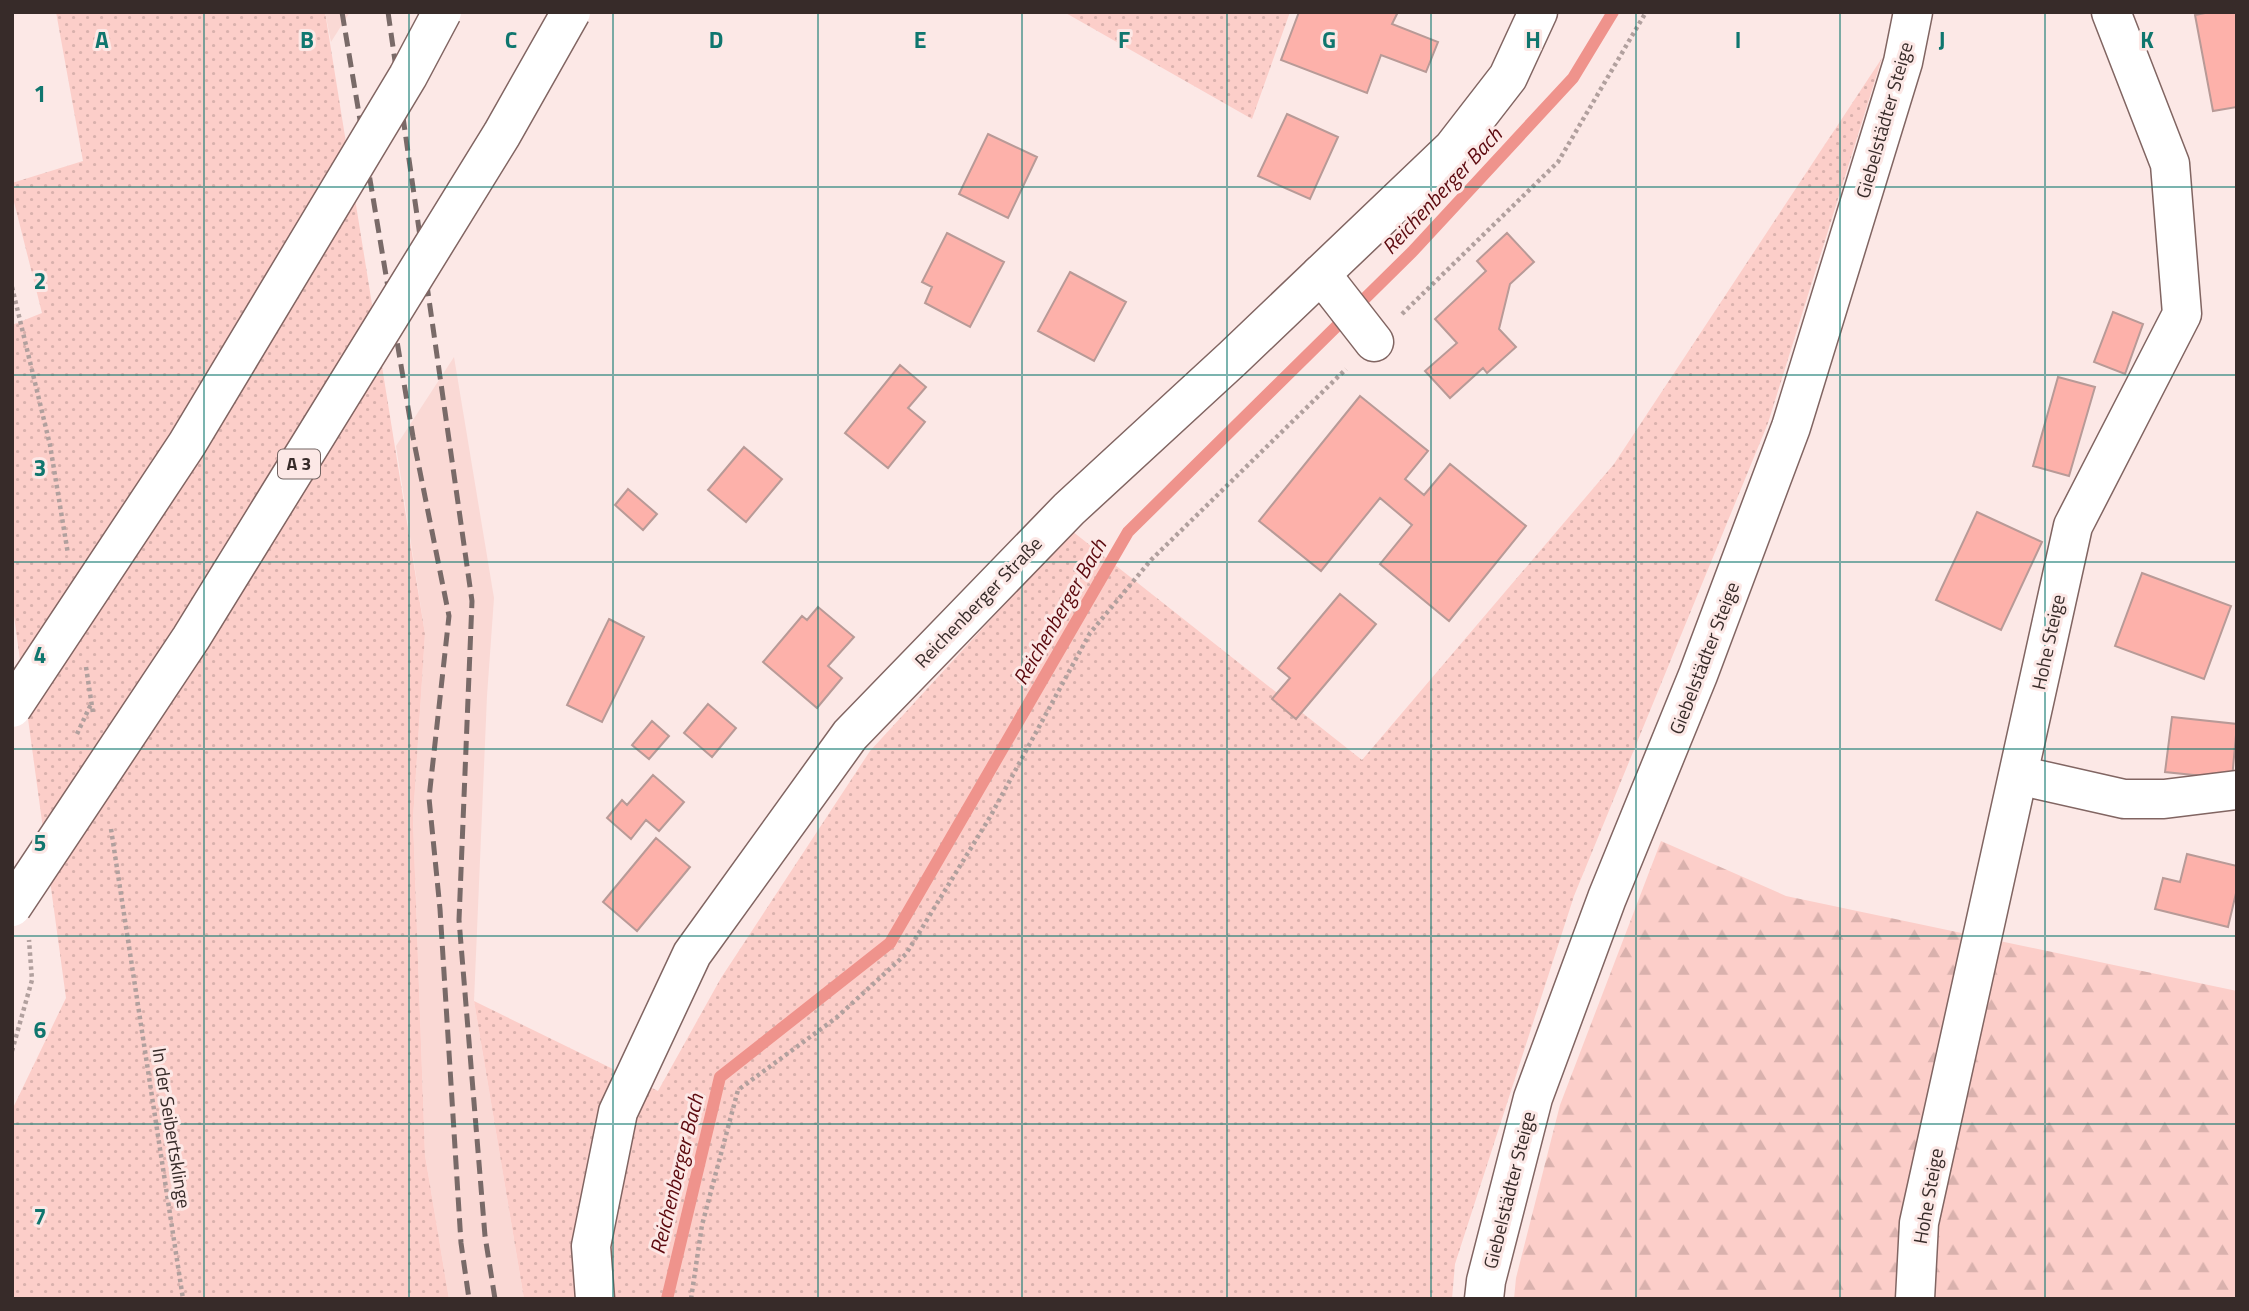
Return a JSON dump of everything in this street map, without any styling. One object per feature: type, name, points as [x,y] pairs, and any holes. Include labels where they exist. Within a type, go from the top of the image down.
[{"type":"main road","points":[[12,708],[187,444],[408,76],[442,12]]},
{"type":"main road","name":"A 3","points":[[12,907],[198,626],[502,134],[572,12]]},
{"type":"main road","name":"Reichenberger Straße","points":[[594,1299],[591,1246],[618,1112],[692,954],[850,735],[1069,509],[1328,283],[1453,148],[1508,77],[1538,12]]},
{"type":"main road","name":"Giebelstädter Steige","points":[[1484,1299],[1486,1281],[1533,1098],[1607,898],[1698,675],[1791,428],[1903,62],[1913,12]]},
{"type":"main road","name":"Hohe Steige","points":[[1915,1299],[1919,1223],[2073,526],[2182,314],[2170,164],[2111,12]]},
{"type":"main road","points":[[1328,283],[1370,338]]},
{"type":"main road","points":[[2018,775],[2124,799],[2164,799],[2237,790]]},
{"type":"path","points":[[691,1299],[702,1225],[738,1090],[836,1018],[906,954],[990,817],[1090,633],[1151,560],[1370,338],[1558,162],[1646,12]]},
{"type":"path","points":[[12,286],[34,377]]},
{"type":"path","name":"In der Seibertsklinge","points":[[132,962],[183,1299]]},
{"type":"shaded area","points":[[325,12],[350,12],[331,42]]},
{"type":"shaded area","points":[[454,357],[494,598],[487,696],[474,1001],[524,1299],[449,1299],[425,1155],[413,819],[425,634],[396,446]]},
{"type":"green space","points":[[56,12],[325,12],[425,634],[413,819],[425,1155],[449,1299],[12,1299],[12,1110],[66,998],[12,601],[12,325],[42,313],[12,194],[12,183],[83,161]]},
{"type":"green space","points":[[1064,12],[1290,12],[1252,119]]},
{"type":"green space","points":[[1882,58],[1768,423],[1574,896],[1455,1264],[1452,1299],[524,1299],[474,1001],[658,1091],[721,978],[870,751],[1072,531],[1362,760],[1614,464]]},
{"type":"green space","points":[[1661,841],[1786,896],[2237,991],[2237,1299],[1514,1299],[1516,1278],[1560,1105]]},
{"type":"building","points":[[1299,12],[1393,12],[1397,14],[1392,24],[1438,42],[1426,72],[1381,55],[1367,93],[1281,60]]},
{"type":"building","points":[[2237,12],[2237,107],[2213,111],[2195,15]]},
{"type":"building","points":[[1287,114],[1338,137],[1310,199],[1258,176]]},
{"type":"building","points":[[988,134],[1037,157],[1008,218],[959,194]]},
{"type":"building","points":[[947,233],[1004,262],[970,327],[925,303],[932,287],[922,282]]},
{"type":"building","points":[[1507,233],[1534,262],[1510,284],[1499,329],[1516,347],[1487,373],[1483,368],[1450,398],[1425,371],[1457,343],[1435,319],[1486,271],[1477,261]]},
{"type":"building","points":[[1070,272],[1126,302],[1094,361],[1038,331]]},
{"type":"building","points":[[2113,312],[2143,324],[2125,374],[2094,362]]},
{"type":"building","points":[[900,365],[926,387],[908,408],[925,422],[888,468],[845,433]]},
{"type":"building","points":[[2058,377],[2095,387],[2069,476],[2033,466]]},
{"type":"building","points":[[1360,396],[1428,451],[1405,479],[1424,495],[1450,464],[1526,526],[1449,621],[1380,564],[1412,525],[1380,498],[1321,571],[1259,521]]},
{"type":"building","points":[[744,447],[782,479],[746,522],[708,490]]},
{"type":"building","points":[[628,489],[657,514],[643,530],[615,505]]},
{"type":"building","points":[[1977,512],[2042,542],[2001,630],[1936,600]]},
{"type":"building","points":[[2142,573],[2231,606],[2204,679],[2115,646]]},
{"type":"building","points":[[1340,594],[1376,624],[1296,719],[1272,699],[1290,678],[1278,668]]},
{"type":"building","points":[[818,607],[854,637],[828,666],[842,678],[817,708],[763,662],[802,616],[807,620]]},
{"type":"building","points":[[609,619],[644,637],[602,722],[567,705]]},
{"type":"building","points":[[708,704],[736,728],[712,757],[684,733]]},
{"type":"building","points":[[2172,717],[2237,724],[2232,779],[2165,772]]},
{"type":"building","points":[[652,721],[669,736],[649,759],[632,745]]},
{"type":"building","points":[[653,775],[684,802],[659,831],[646,820],[631,839],[607,818],[622,800],[627,805]]},
{"type":"building","points":[[656,838],[690,867],[637,931],[603,902]]},
{"type":"building","points":[[2187,854],[2237,866],[2237,889],[2228,927],[2155,909],[2163,878],[2180,882]]},
{"type":"waterway","name":"Reichenberger Bach","points":[[667,1299],[720,1077],[890,943],[1128,532],[1412,252],[1573,78],[1613,12]]},
{"type":"railway","points":[[342,12],[413,437],[449,616],[429,798],[440,909],[461,1243],[469,1299]]},
{"type":"railway","points":[[388,12],[472,601],[459,920],[485,1236],[495,1299]]}]
